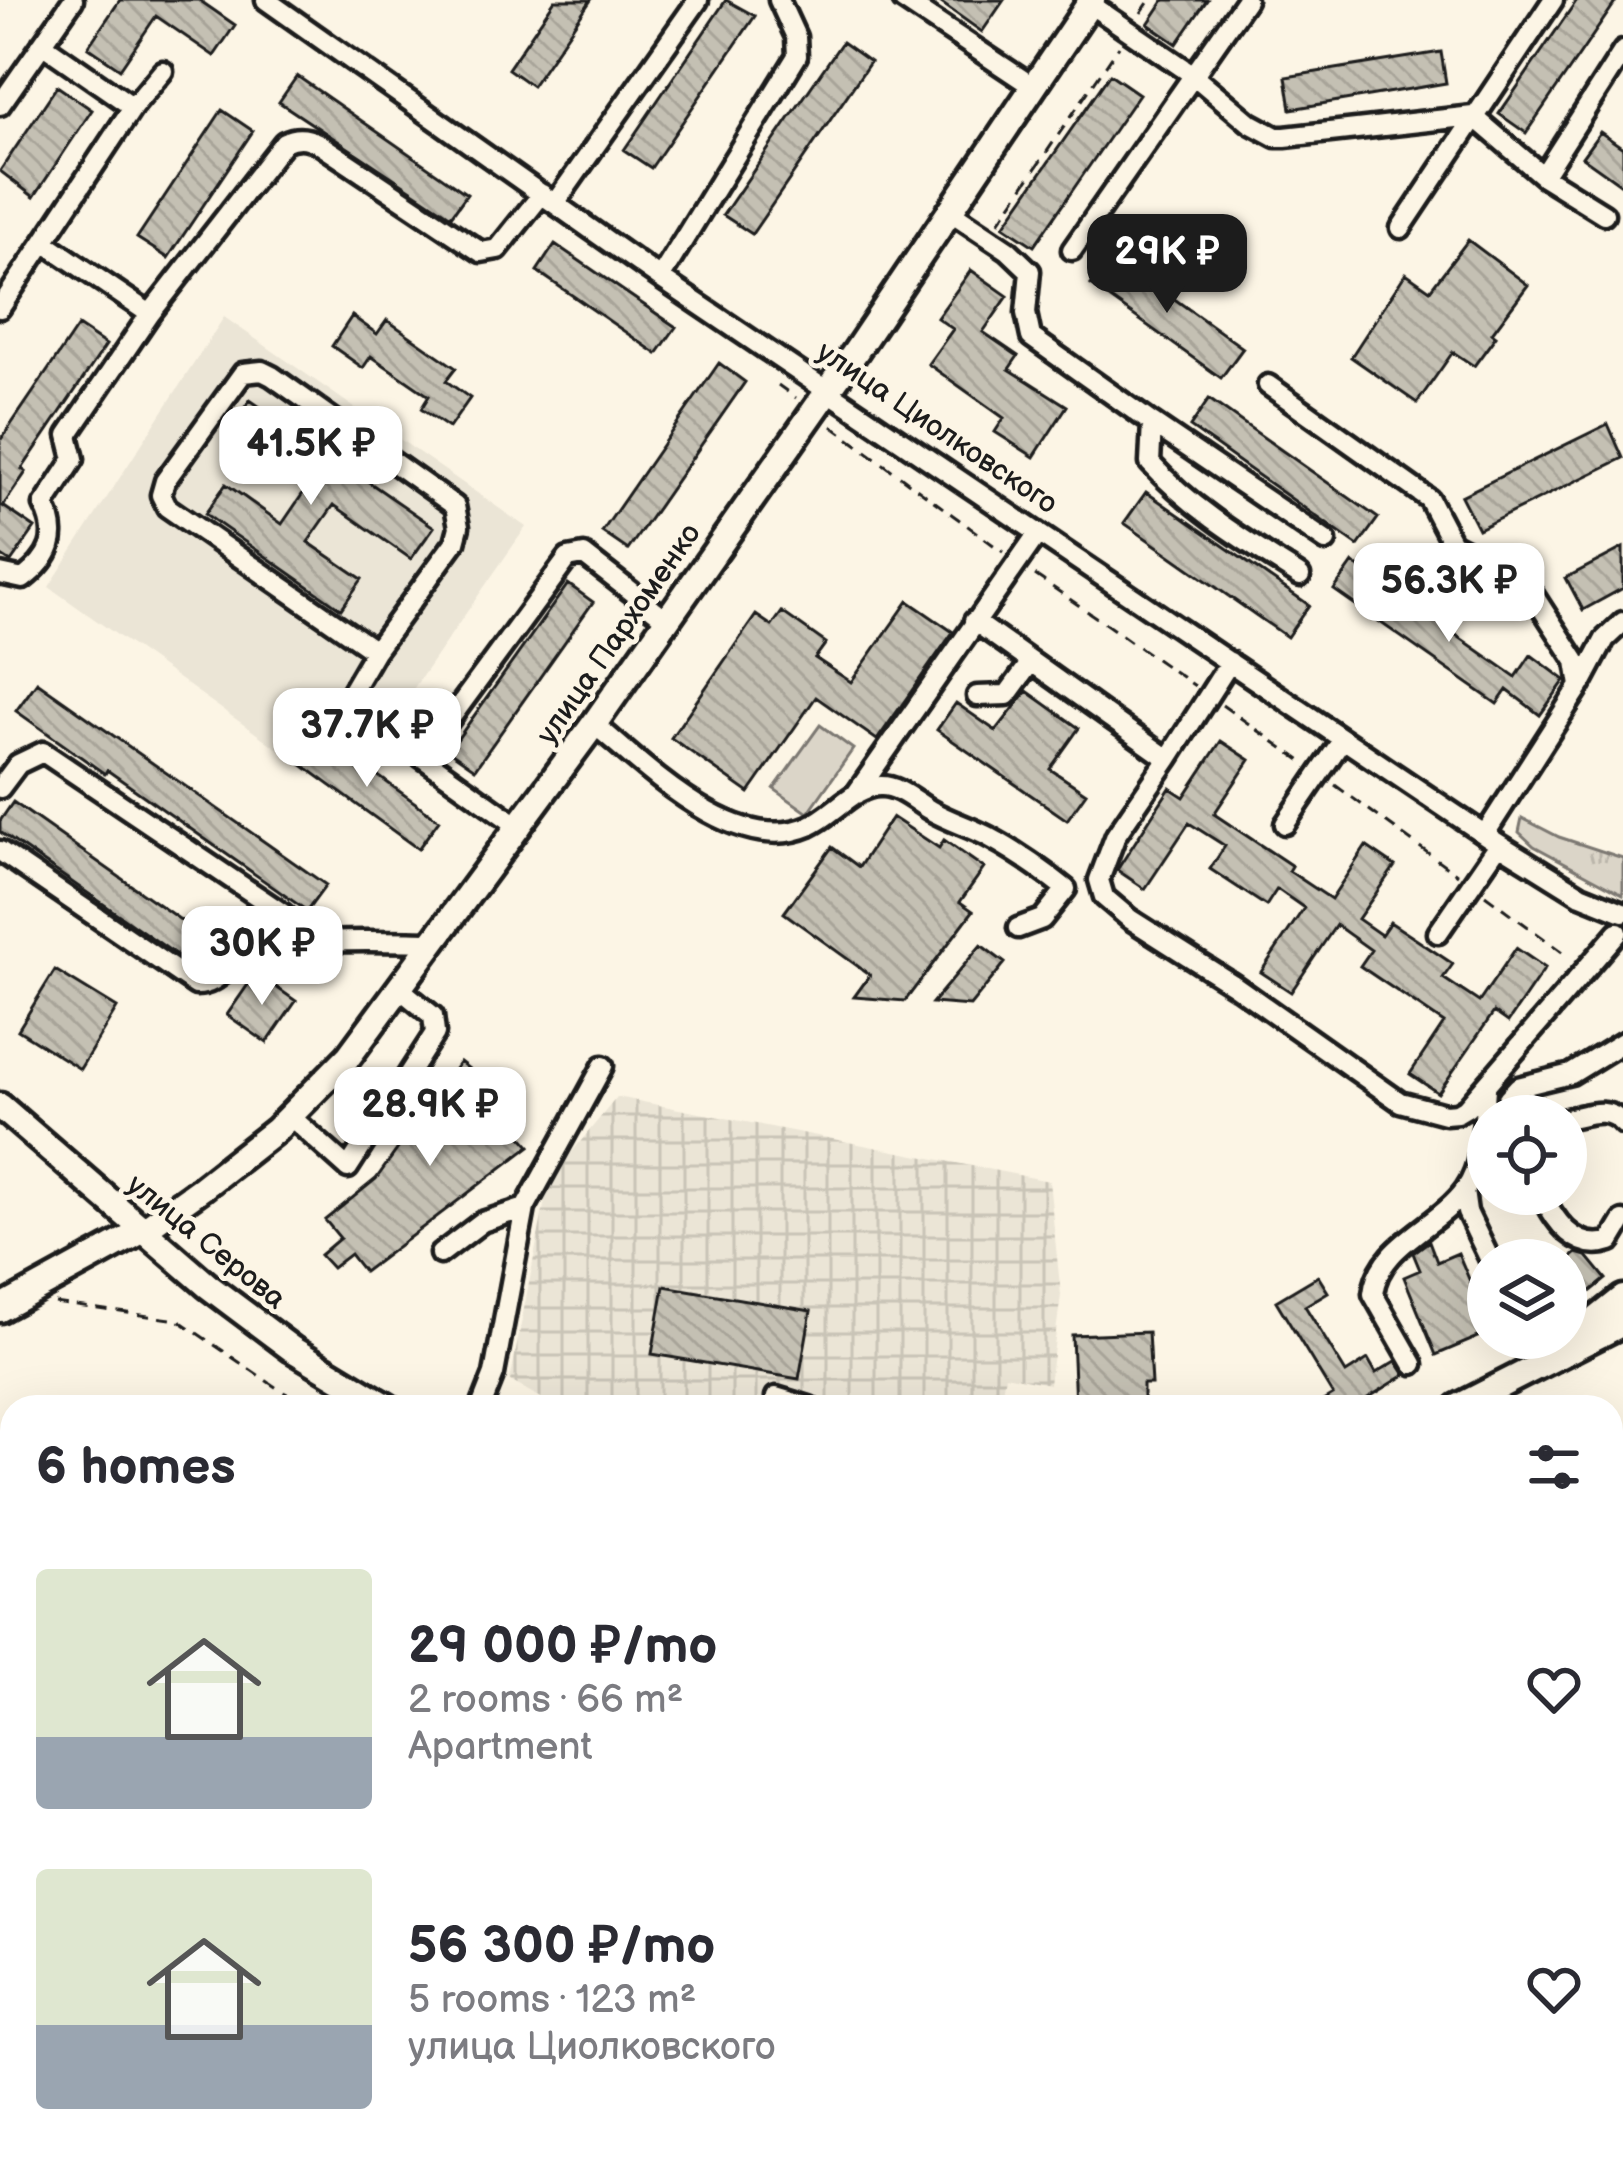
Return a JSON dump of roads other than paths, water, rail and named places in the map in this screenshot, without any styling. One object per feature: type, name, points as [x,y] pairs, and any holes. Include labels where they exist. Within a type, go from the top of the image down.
[{"type":"main road","name":"улица Пархоменко","points":[[0,1309],[142,1231],[291,1117],[349,1056],[594,724],[1091,2]]},
{"type":"main road","name":"улица Серова","points":[[0,1106],[248,1317],[369,1395]]},
{"type":"main road","points":[[1587,1327],[1623,1298]]},
{"type":"main road","points":[[1587,1341],[1623,1323]]},
{"type":"main road","points":[[1480,1395],[1550,1359]]},
{"type":"street","points":[[0,105],[73,0]]},
{"type":"street","name":"улица Циолковского","points":[[266,0],[660,278],[819,401],[1038,533],[1492,839],[1581,895],[1623,912]]},
{"type":"street","points":[[0,574],[23,579],[42,565],[54,541],[52,520],[44,505],[74,459],[68,435],[150,314],[284,142],[302,137],[318,143],[472,250],[498,250],[549,198],[698,0]]},
{"type":"street","points":[[660,278],[797,56],[796,37],[778,0]]},
{"type":"street","points":[[902,0],[1032,86]]},
{"type":"street","points":[[1072,250],[1246,0]]},
{"type":"street","points":[[1400,228],[1552,0]]},
{"type":"street","points":[[1091,2],[1192,74],[1250,123],[1276,137],[1473,116],[1543,176],[1604,214]]},
{"type":"street","points":[[42,44],[133,107]]},
{"type":"street","points":[[1543,176],[1623,51]]},
{"type":"street","points":[[0,308],[133,107],[163,71]]},
{"type":"street","points":[[948,210],[1030,271],[1026,313],[1031,337],[1326,541]]},
{"type":"street","points":[[44,242],[150,314]]},
{"type":"street","points":[[375,651],[167,507],[161,495],[165,481],[243,374],[262,371],[272,376],[455,506],[459,527],[454,542],[353,684],[353,701],[360,712],[520,828]]},
{"type":"street","points":[[1268,386],[1429,499],[1452,543],[1523,579],[1576,661],[1580,686]]},
{"type":"street","points":[[1153,423],[1150,463],[1170,485],[1210,518],[1300,576]]},
{"type":"street","points":[[594,724],[701,809],[778,836],[806,828],[856,794],[1038,533]]},
{"type":"street","points":[[422,757],[568,558],[584,555],[666,619]]},
{"type":"street","points":[[974,621],[1168,759]]},
{"type":"street","points":[[1438,933],[1471,885],[1605,639],[1623,622]]},
{"type":"street","points":[[976,696],[1007,695],[1031,662]]},
{"type":"street","points":[[1230,662],[1116,835],[1099,880],[1105,897],[1130,919],[1234,985],[1400,1102],[1457,1114],[1486,1089],[1620,937]]},
{"type":"street","points":[[1286,824],[1343,739]]},
{"type":"street","points":[[0,788],[18,764],[43,752],[282,913],[314,940]]},
{"type":"street","points":[[856,794],[879,785],[894,788],[1004,846],[1066,889]]},
{"type":"street","points":[[0,851],[196,985],[214,982],[247,956],[314,940],[433,942]]},
{"type":"street","points":[[1018,928],[1042,919],[1066,889],[1099,880]]},
{"type":"street","name":"улица Циолковского","points":[[1581,895],[1620,937]]},
{"type":"street","points":[[291,1117],[348,1168],[435,1033],[433,1016],[399,988]]},
{"type":"street","points":[[1511,1095],[1518,1087],[1571,1074],[1623,1042]]},
{"type":"street","points":[[486,1395],[494,1374],[525,1208],[602,1066]]},
{"type":"street","points":[[1413,1364],[1373,1294],[1377,1272],[1464,1191],[1481,1147],[1486,1089]]},
{"type":"street","points":[[1587,1115],[1616,1114],[1623,1124]]},
{"type":"street","points":[[1464,1191],[1467,1212],[1480,1239]]},
{"type":"street","points":[[440,1254],[482,1222],[525,1208]]},
{"type":"street","points":[[1558,1215],[1574,1238],[1587,1245],[1610,1241],[1623,1221]]}]
